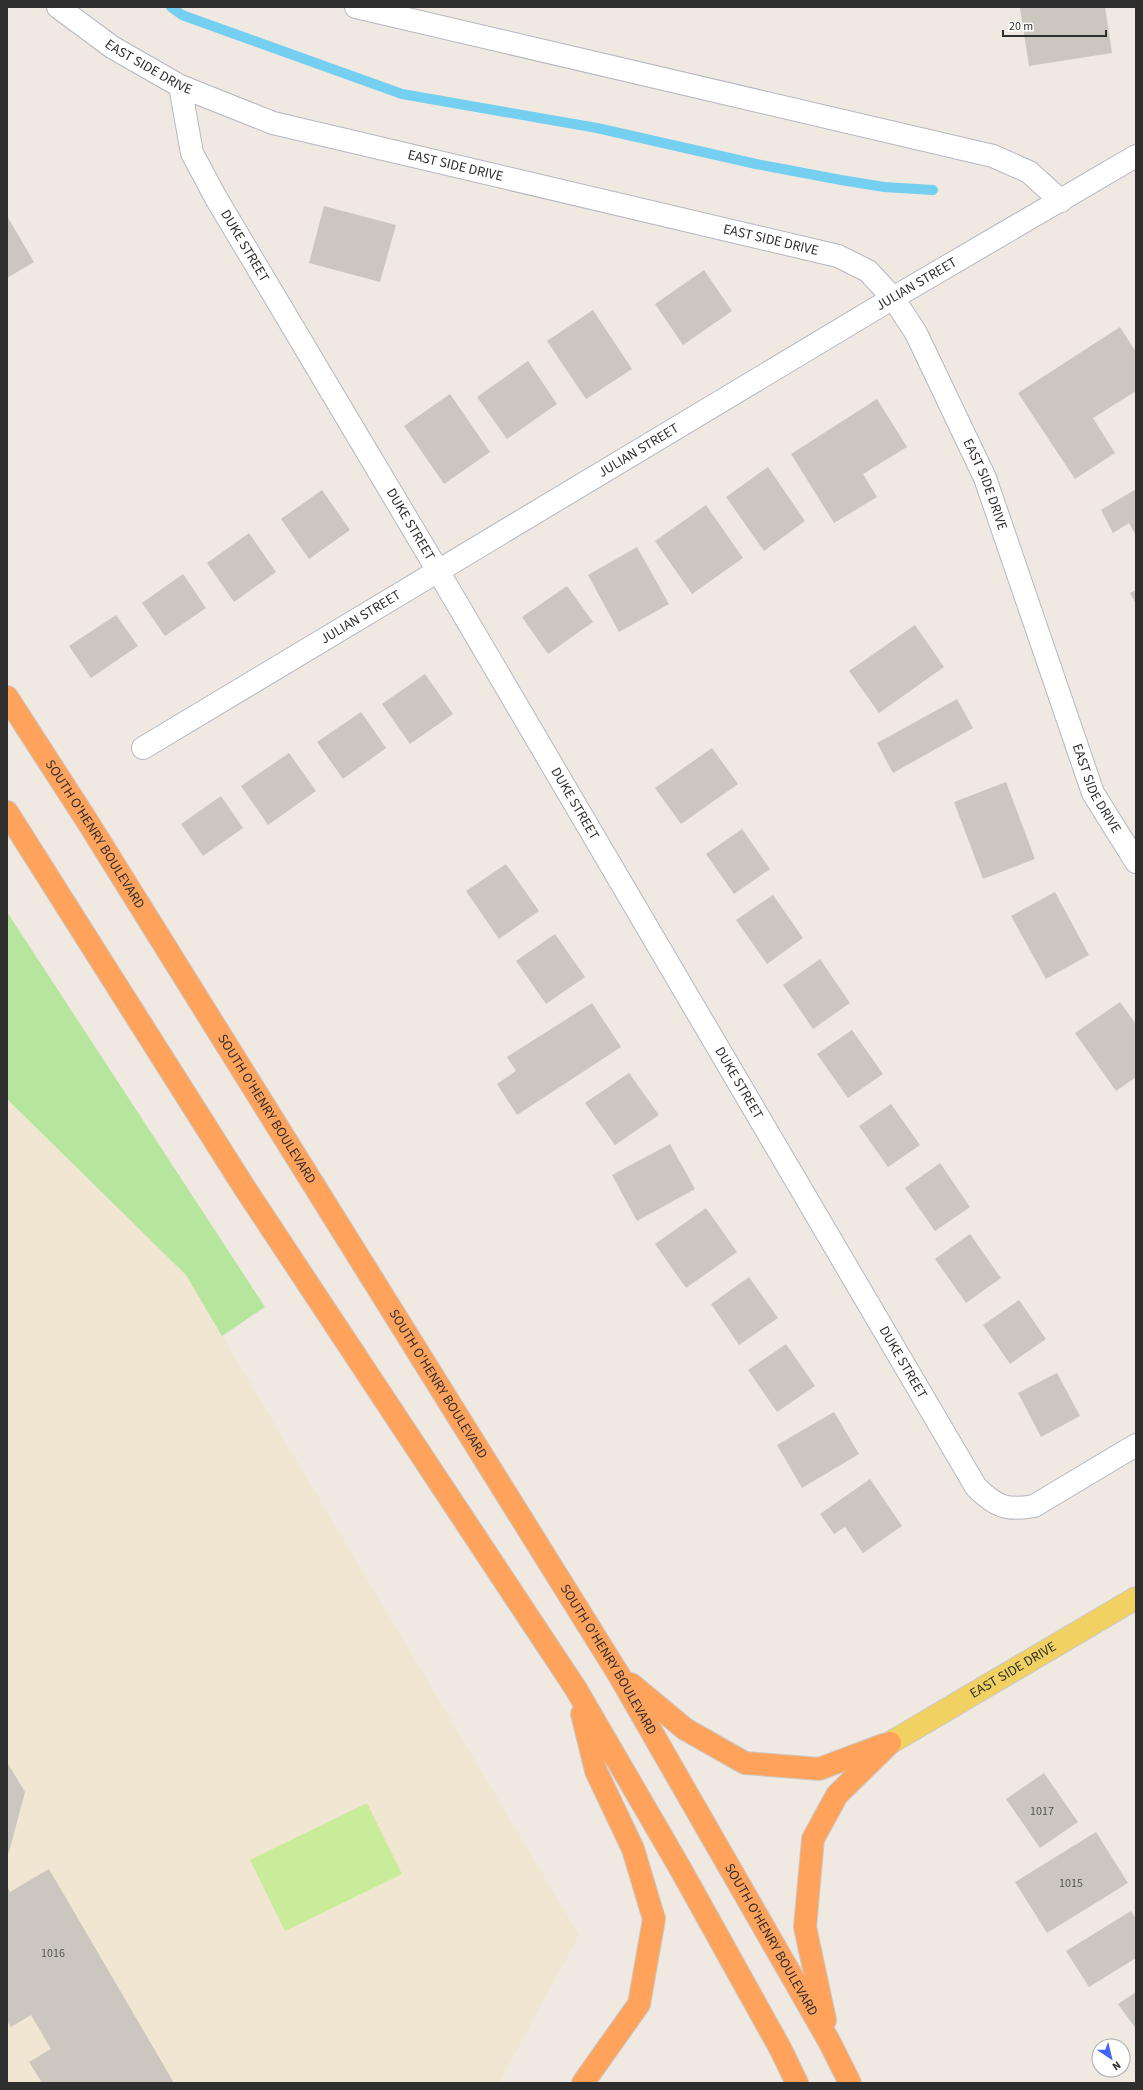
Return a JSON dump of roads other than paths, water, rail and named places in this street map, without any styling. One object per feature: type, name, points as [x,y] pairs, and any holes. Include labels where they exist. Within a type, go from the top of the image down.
[{"type":"highway","name":"SOUTH O'HENRY BOULEVARD","points":[[7,697],[93,830],[619,1675],[829,2040],[850,2083]]},
{"type":"highway","points":[[7,812],[246,1190],[576,1690],[680,1868],[798,2083]]},
{"type":"highway","points":[[619,1675],[685,1729],[744,1763],[819,1769],[890,1743]]},
{"type":"highway","points":[[576,1690],[596,1771],[633,1849],[654,1919],[639,2004],[583,2083]]},
{"type":"highway","points":[[829,2040],[805,1927],[813,1839],[837,1795],[890,1743]]},
{"type":"main road","name":"EAST SIDE DRIVE","points":[[890,1743],[1136,1598]]},
{"type":"street","name":"EAST SIDE DRIVE","points":[[58,7],[112,47],[180,86],[273,122],[838,256],[868,271],[893,298],[916,333],[985,478],[1093,793],[1136,862]]},
{"type":"street","points":[[356,7],[993,156],[1029,172],[1061,201]]},
{"type":"street","name":"DUKE STREET","points":[[180,86],[192,153],[224,212],[438,571],[976,1488],[1000,1507],[1017,1509],[1034,1506],[1136,1445]]},
{"type":"street","name":"JULIAN STREET","points":[[143,748],[893,298],[1136,156]]},
{"type":"waterway","points":[[171,7],[182,15],[402,94],[597,128],[756,164],[841,180],[884,187],[933,190]]}]
